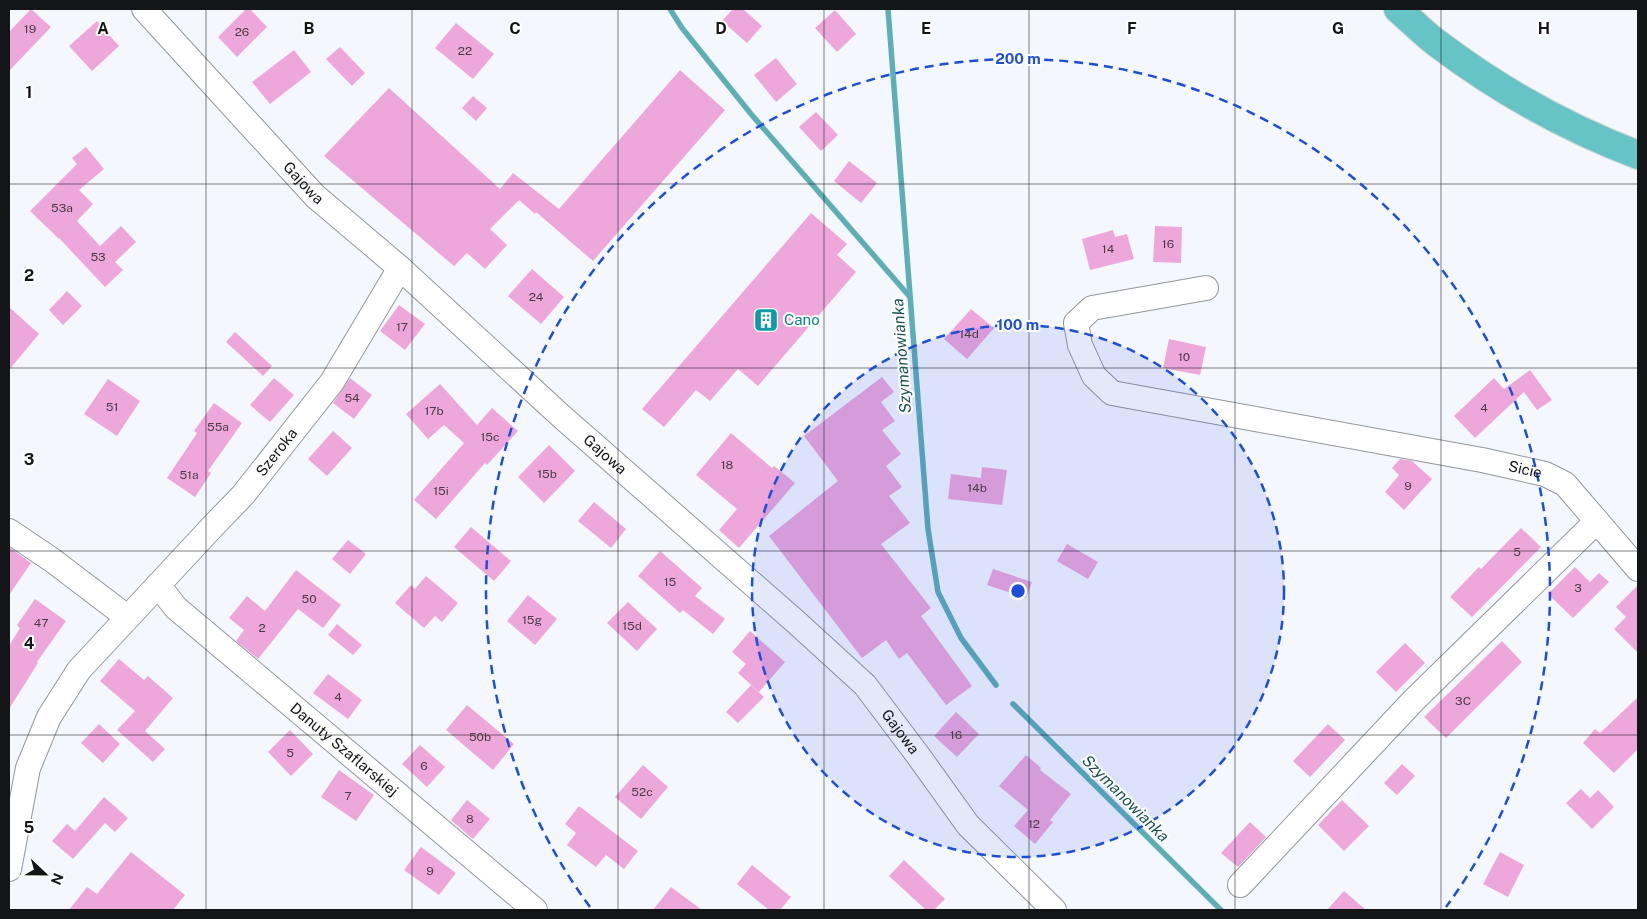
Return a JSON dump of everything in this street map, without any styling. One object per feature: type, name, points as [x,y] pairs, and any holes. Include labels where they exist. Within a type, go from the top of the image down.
[{"type":"main road","points":[[1398,9],[1437,43],[1498,86],[1558,119],[1638,155]]},
{"type":"street","name":"Gajowa","points":[[144,9],[315,196],[400,268],[561,416],[865,685],[918,754],[968,825],[1054,910]]},
{"type":"street","name":"Szeroka","points":[[9,869],[28,768],[49,717],[79,670],[243,495],[332,382],[400,268]]},
{"type":"street","name":"Sicie","points":[[1206,288],[1092,308],[1076,323],[1080,345],[1094,376],[1112,393],[1482,460],[1545,474],[1565,484],[1638,569]]},
{"type":"street","points":[[1240,885],[1414,700],[1597,521]]},
{"type":"street","points":[[9,531],[52,560],[127,618]]},
{"type":"street","name":"Danuty Szaflarskiej","points":[[158,586],[176,608],[535,910]]},
{"type":"building","points":[[31,9],[51,27],[9,71],[9,32]]},
{"type":"building","points":[[246,9],[250,9],[267,27],[237,57],[218,37]]},
{"type":"building","points":[[733,9],[743,9],[762,26],[747,43],[722,21]]},
{"type":"building","points":[[835,10],[856,34],[837,52],[815,28]]},
{"type":"building","points":[[97,21],[119,46],[92,71],[69,46]]},
{"type":"building","points":[[456,23],[494,54],[473,79],[435,48]]},
{"type":"building","points":[[340,47],[365,73],[352,86],[326,59]]},
{"type":"building","points":[[294,50],[311,72],[270,104],[252,82]]},
{"type":"building","points":[[776,58],[797,84],[776,102],[754,75]]},
{"type":"building","points":[[680,70],[725,110],[593,261],[536,212],[535,214],[519,200],[490,229],[507,245],[485,269],[467,253],[454,266],[324,156],[389,88],[500,189],[513,173],[559,209]]},
{"type":"building","points":[[473,96],[487,108],[476,121],[462,108]]},
{"type":"building","points":[[816,112],[838,135],[821,151],[799,127]]},
{"type":"building","points":[[86,147],[104,169],[79,190],[93,204],[77,221],[100,246],[121,226],[136,242],[115,262],[123,270],[105,287],[59,238],[30,211],[77,164],[72,158]]},
{"type":"building","points":[[849,161],[877,183],[861,203],[834,181]]},
{"type":"building","name":"Cano","points":[[811,213],[847,244],[837,255],[856,272],[758,386],[738,369],[710,401],[696,390],[664,427],[642,409]]},
{"type":"building","points":[[1155,226],[1182,227],[1181,263],[1153,262]]},
{"type":"building","points":[[1113,230],[1115,237],[1127,234],[1134,259],[1090,270],[1082,239]]},
{"type":"building","points":[[532,269],[564,297],[541,324],[508,296]]},
{"type":"building","points":[[67,291],[82,306],[63,325],[49,310]]},
{"type":"building","points":[[399,305],[425,324],[405,350],[380,331]]},
{"type":"building","points":[[9,307],[39,334],[9,370]]},
{"type":"building","points":[[971,309],[994,328],[967,359],[944,339]]},
{"type":"building","points":[[235,332],[272,366],[263,376],[226,342]]},
{"type":"building","points":[[1169,339],[1206,347],[1200,375],[1163,368]]},
{"type":"building","points":[[1530,370],[1552,400],[1537,410],[1524,392],[1475,438],[1454,416],[1494,378],[1504,389]]},
{"type":"building","points":[[882,377],[894,392],[881,402],[895,421],[882,430],[901,454],[886,466],[902,487],[889,496],[910,523],[881,544],[931,608],[921,616],[972,686],[946,705],[907,653],[899,659],[886,640],[862,658],[769,536],[838,481],[804,436]]},
{"type":"building","points":[[274,378],[294,395],[270,422],[250,405]]},
{"type":"building","points":[[350,378],[372,395],[354,419],[333,403]]},
{"type":"building","points":[[108,379],[140,401],[117,436],[84,414]]},
{"type":"building","points":[[440,384],[477,425],[492,408],[518,431],[487,465],[485,463],[436,519],[414,500],[464,443],[444,425],[428,439],[406,414]]},
{"type":"building","points":[[214,403],[242,423],[208,471],[211,473],[195,497],[167,478],[197,433],[194,431]]},
{"type":"building","points":[[333,431],[352,448],[327,476],[308,459]]},
{"type":"building","points":[[731,433],[772,468],[774,466],[795,483],[739,548],[719,530],[737,509],[696,475]]},
{"type":"building","points":[[549,445],[575,471],[544,503],[518,477]]},
{"type":"building","points":[[1400,459],[1412,461],[1432,479],[1404,510],[1385,492],[1399,475],[1392,468]]},
{"type":"building","points":[[982,467],[1007,470],[1002,505],[948,499],[951,474],[981,478]]},
{"type":"building","points":[[594,502],[626,529],[611,548],[578,521]]},
{"type":"building","points":[[471,527],[511,561],[494,581],[454,547]]},
{"type":"building","points":[[1521,528],[1541,547],[1472,617],[1450,597],[1479,567],[1481,569]]},
{"type":"building","points":[[348,540],[366,554],[350,574],[332,559]]},
{"type":"building","points":[[1067,544],[1098,562],[1088,579],[1057,561]]},
{"type":"building","points":[[9,547],[31,563],[9,595]]},
{"type":"building","points":[[660,551],[702,588],[695,596],[725,619],[713,634],[683,610],[680,613],[638,576]]},
{"type":"building","points":[[1575,567],[1590,582],[1599,573],[1609,582],[1573,618],[1548,594]]},
{"type":"building","points":[[993,569],[1032,582],[1026,598],[987,585]]},
{"type":"building","points":[[296,570],[341,605],[323,628],[298,609],[258,659],[236,641],[244,630],[229,618],[247,596],[265,611]]},
{"type":"building","points":[[426,576],[458,603],[442,622],[435,616],[424,628],[395,603],[411,585],[415,589]]},
{"type":"building","points":[[1638,585],[1638,653],[1614,629],[1626,617],[1616,607]]},
{"type":"building","points":[[528,595],[557,619],[535,645],[507,621]]},
{"type":"building","points":[[35,599],[66,621],[37,662],[9,709],[9,646],[20,628],[17,625]]},
{"type":"building","points":[[628,602],[657,629],[637,651],[607,623]]},
{"type":"building","points":[[337,624],[362,645],[353,655],[328,635]]},
{"type":"building","points":[[750,631],[785,662],[759,692],[738,673],[746,664],[732,652]]},
{"type":"building","points":[[1502,641],[1522,662],[1446,738],[1424,717]]},
{"type":"building","points":[[1405,643],[1425,663],[1396,692],[1376,672]]},
{"type":"building","points":[[119,659],[144,680],[148,676],[173,698],[145,731],[165,749],[153,762],[117,730],[135,711],[100,681]]},
{"type":"building","points":[[328,674],[362,700],[348,719],[313,693]]},
{"type":"building","points":[[751,685],[764,697],[738,723],[726,712]]},
{"type":"building","points":[[1638,697],[1638,749],[1614,773],[1583,743],[1595,729],[1600,733]]},
{"type":"building","points":[[467,705],[514,744],[493,770],[446,730]]},
{"type":"building","points":[[956,712],[979,734],[957,757],[934,736]]},
{"type":"building","points":[[99,724],[120,744],[103,763],[81,743]]},
{"type":"building","points":[[1328,724],[1345,740],[1310,777],[1293,761]]},
{"type":"building","points":[[290,730],[313,754],[291,776],[268,752]]},
{"type":"building","points":[[420,745],[445,767],[427,787],[402,764]]},
{"type":"building","points":[[1026,755],[1041,768],[1040,770],[1071,794],[1050,820],[1053,822],[1035,844],[1014,826],[1028,810],[999,786]]},
{"type":"building","points":[[1402,764],[1415,776],[1397,795],[1384,783]]},
{"type":"building","points":[[643,765],[668,787],[641,819],[615,797]]},
{"type":"building","points":[[339,770],[374,795],[356,821],[321,797]]},
{"type":"building","points":[[1581,789],[1590,798],[1598,790],[1614,807],[1592,829],[1566,803]]},
{"type":"building","points":[[104,797],[128,818],[115,832],[105,823],[73,859],[52,841],[67,824],[75,831]]},
{"type":"building","points":[[467,800],[490,819],[473,839],[451,820]]},
{"type":"building","points":[[1342,800],[1369,826],[1344,851],[1318,825]]},
{"type":"building","points":[[579,806],[638,851],[624,869],[606,855],[596,867],[567,845],[576,833],[565,824]]},
{"type":"building","points":[[1250,822],[1266,837],[1238,867],[1221,853]]},
{"type":"building","points":[[421,847],[456,873],[439,895],[404,870]]},
{"type":"building","points":[[131,852],[185,895],[173,910],[69,910],[87,887],[97,894]]},
{"type":"building","points":[[1500,852],[1524,865],[1508,897],[1483,884]]},
{"type":"building","points":[[904,860],[945,899],[934,910],[926,910],[889,876]]},
{"type":"building","points":[[752,865],[791,897],[780,910],[769,910],[737,884]]},
{"type":"building","points":[[671,887],[702,910],[653,910]]},
{"type":"building","points":[[1344,891],[1366,910],[1327,910]]},
{"type":"waterway","points":[[670,9],[682,28],[751,114],[910,297]]},
{"type":"waterway","name":"Szymanowianka","points":[[888,9],[928,529],[938,592],[961,638],[996,685]]},
{"type":"waterway","name":"Szymanowianka","points":[[1013,704],[1221,910]]},
{"type":"place","name":"Cano","points":[[766,320]]}]
